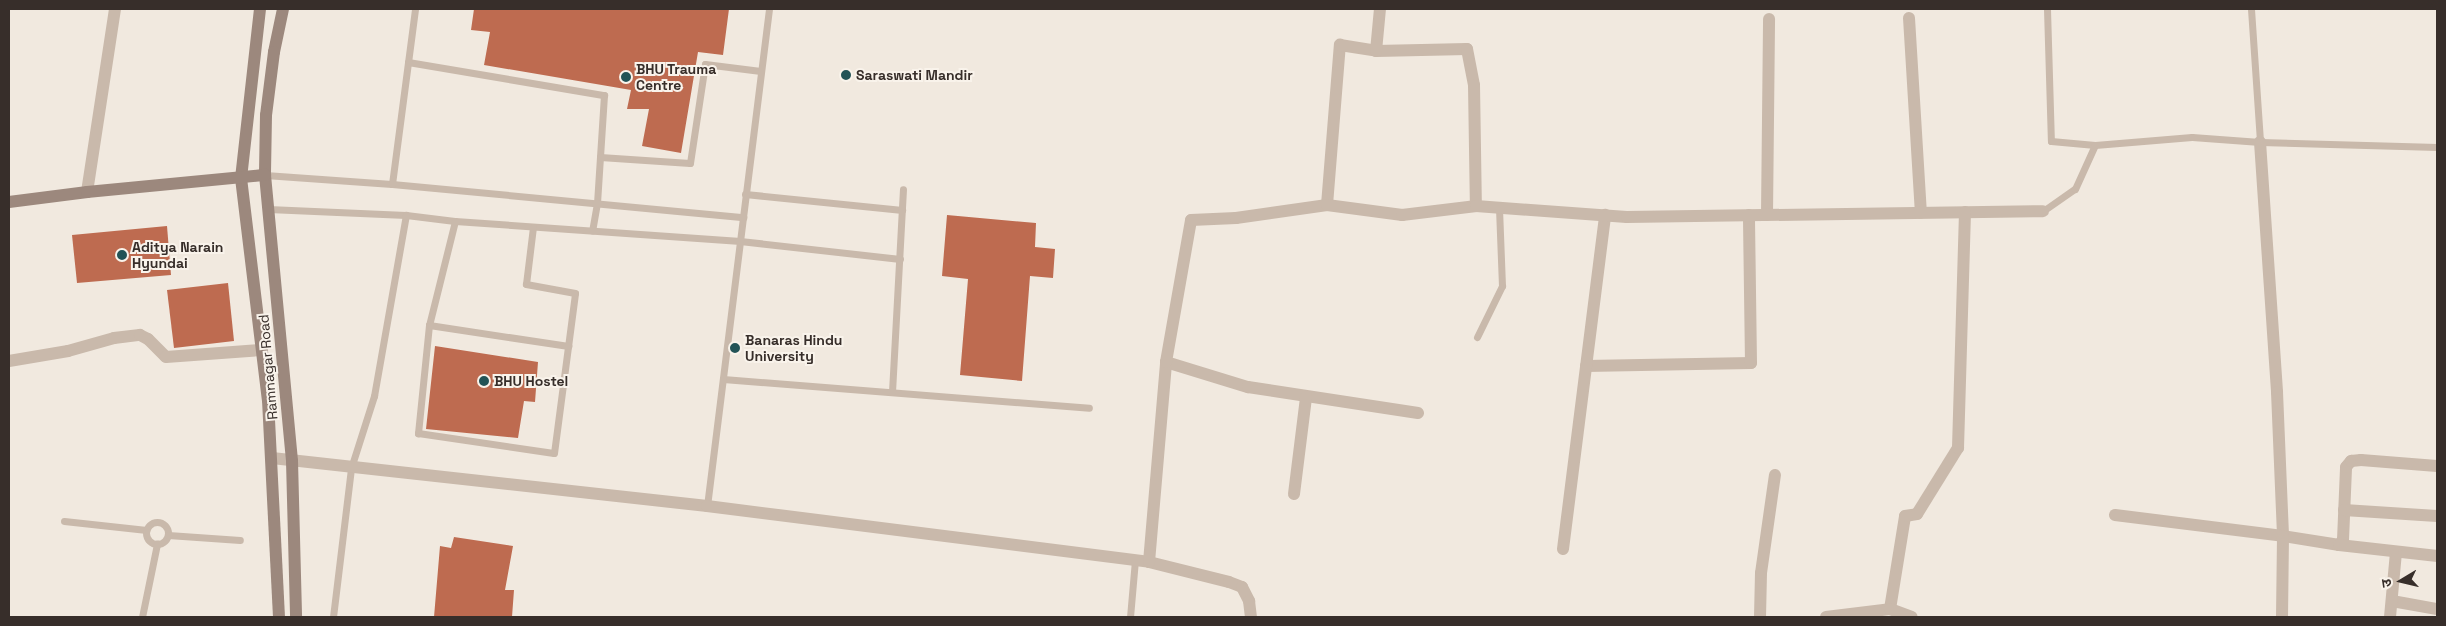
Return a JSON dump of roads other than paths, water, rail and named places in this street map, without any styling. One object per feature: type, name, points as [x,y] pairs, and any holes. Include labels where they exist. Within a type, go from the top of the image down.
[{"type":"main road","points":[[260,9],[241,178],[262,350],[272,458],[280,617]]},
{"type":"main road","name":"Ramnagar Road","points":[[282,9],[266,115],[265,175],[292,461],[296,617]]},
{"type":"main road","points":[[9,202],[87,192],[265,175]]},
{"type":"street","points":[[87,192],[115,9]]},
{"type":"street","points":[[1376,51],[1380,9]]},
{"type":"street","points":[[1909,18],[1921,213]]},
{"type":"street","points":[[1767,215],[1769,19]]},
{"type":"street","points":[[1327,205],[1340,45],[1376,51],[1467,49],[1474,85],[1476,206]]},
{"type":"street","points":[[2260,142],[2277,392],[2283,536],[2282,617]]},
{"type":"street","points":[[1149,562],[1166,362],[1191,220],[1236,218],[1327,205],[1402,216],[1476,206],[1604,215],[2043,211]]},
{"type":"street","points":[[1890,609],[1905,516],[1917,514],[1958,448],[1965,212]]},
{"type":"street","points":[[1563,549],[1604,215]]},
{"type":"street","points":[[1586,366],[1751,363],[1749,215]]},
{"type":"street","points":[[9,361],[68,351],[114,338],[140,335],[148,339],[166,357],[262,350]]},
{"type":"street","points":[[1166,362],[1248,387],[1418,413]]},
{"type":"street","points":[[1294,494],[1306,397]]},
{"type":"street","points":[[272,458],[706,506],[1149,562],[1242,587],[1249,601],[1251,617]]},
{"type":"street","points":[[2339,545],[2342,540],[2346,467],[2351,461],[2361,460],[2437,466]]},
{"type":"street","points":[[1760,617],[1761,572],[1775,475]]},
{"type":"street","points":[[2344,510],[2437,516]]},
{"type":"street","points":[[2115,514],[2339,545],[2437,556]]},
{"type":"street","points":[[2390,617],[2396,552]]},
{"type":"street","points":[[2392,601],[2437,609]]},
{"type":"street","points":[[1826,617],[1890,609],[1912,617]]},
{"type":"lane","points":[[392,184],[415,9]]},
{"type":"lane","points":[[706,506],[768,9]]},
{"type":"lane","points":[[2047,9],[2051,140],[2095,145],[2192,137],[2260,142],[2437,147]]},
{"type":"lane","points":[[2250,9],[2260,142]]},
{"type":"lane","points":[[408,62],[604,95],[597,203],[592,231]]},
{"type":"lane","points":[[600,156],[690,163],[705,64],[761,71]]},
{"type":"lane","points":[[2043,211],[2075,189],[2095,145]]},
{"type":"lane","points":[[265,175],[392,184],[743,217]]},
{"type":"lane","points":[[892,392],[904,189]]},
{"type":"lane","points":[[746,194],[902,210]]},
{"type":"lane","points":[[1477,337],[1502,286],[1499,208]]},
{"type":"lane","points":[[268,209],[406,215],[454,221],[740,241],[900,259]]},
{"type":"lane","points":[[333,617],[351,468],[374,396],[406,215]]},
{"type":"lane","points":[[454,221],[429,325],[418,433],[554,452],[575,294],[526,284],[532,227]]},
{"type":"lane","points":[[429,325],[568,346]]},
{"type":"lane","points":[[722,379],[1089,408]]},
{"type":"lane","points":[[64,521],[147,530]]},
{"type":"lane","points":[[158,522],[165,525],[168,535],[165,541],[157,544],[149,541],[147,530],[151,524],[158,522]]},
{"type":"lane","points":[[168,535],[240,540]]},
{"type":"lane","points":[[142,617],[157,544]]},
{"type":"lane","points":[[1130,617],[1135,560]]},
{"type":"place","name":"Saraswati Mandir","points":[[846,75]]},
{"type":"place","name":"BHU Trauma Centre","points":[[626,77]]},
{"type":"place","name":"Aditya Narain Hyundai","points":[[122,255]]},
{"type":"place","name":"Banaras Hindu University","points":[[735,348]]},
{"type":"place","name":"BHU Hostel","points":[[484,381]]}]
